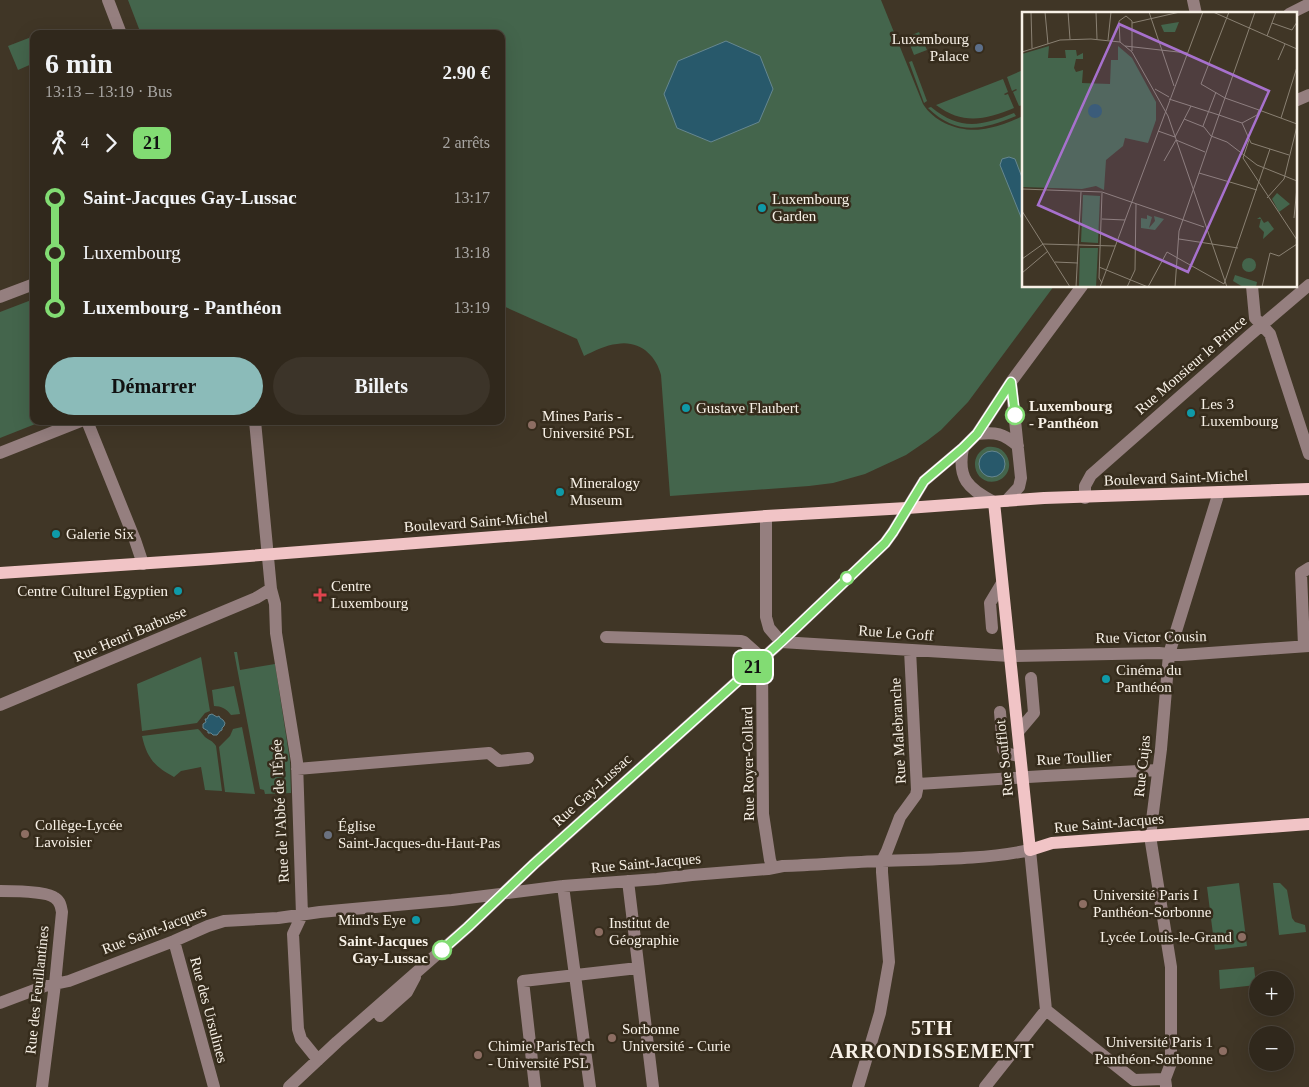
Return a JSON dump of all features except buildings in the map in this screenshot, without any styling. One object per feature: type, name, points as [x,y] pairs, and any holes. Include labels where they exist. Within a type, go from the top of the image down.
[{"type":"main road","name":"Boulevard Saint-Michel","points":[[0,573],[143,564],[766,516],[1044,498],[1309,489]]},
{"type":"main road","name":"Rue Soufflot","points":[[1000,502],[1002,583],[1030,850]]},
{"type":"main road","name":"Rue Saint-Jacques","points":[[1030,850],[1052,843],[1309,824]]},
{"type":"street","points":[[108,0],[119,30]]},
{"type":"street","points":[[1293,12],[1309,4]]},
{"type":"street","points":[[1296,102],[1309,95]]},
{"type":"street","name":"Rue Monsieur le Prince","points":[[1085,498],[1085,486],[1091,475],[1309,285]]},
{"type":"street","points":[[0,297],[30,286]]},
{"type":"street","points":[[1011,382],[1022,478],[1019,487],[1000,502],[978,494],[965,479],[961,461],[963,448],[977,434],[1011,382],[1081,288]]},
{"type":"street","points":[[1252,288],[1255,318],[1270,334],[1309,454]]},
{"type":"street","points":[[0,453],[71,425]]},
{"type":"street","points":[[89,425],[143,564]]},
{"type":"street","name":"Rue de l'Abbé de l'Épée","points":[[255,425],[271,589],[275,604],[276,633],[297,769],[302,915],[293,934],[298,1029],[301,1039],[318,1060]]},
{"type":"street","points":[[977,434],[997,433],[1018,446]]},
{"type":"street","name":"Rue Gay-Lussac","points":[[288,1087],[781,642],[885,543],[924,481],[963,448]]},
{"type":"street","name":"Boulevard Saint-Michel","points":[[1019,487],[1044,498]]},
{"type":"street","name":"Rue Cujas","points":[[1166,1083],[1171,1063],[1171,967],[1150,836],[1169,654],[1219,492]]},
{"type":"street","points":[[766,516],[766,617],[769,628],[781,642]]},
{"type":"street","points":[[1302,646],[1300,574],[1309,568]]},
{"type":"street","points":[[992,628],[990,603],[1002,583]]},
{"type":"street","name":"Rue Henri Barbusse","points":[[0,705],[248,602],[271,589]]},
{"type":"street","points":[[606,637],[742,641],[762,658]]},
{"type":"street","name":"Rue Le Goff","points":[[781,642],[1010,656]]},
{"type":"street","name":"Rue Victor Cousin","points":[[1010,656],[1181,655],[1302,646]]},
{"type":"street","name":"Rue Malebranche","points":[[882,861],[900,818],[916,795],[918,784],[910,650]]},
{"type":"street","name":"Rue Royer-Collard","points":[[762,658],[763,814],[773,868]]},
{"type":"street","points":[[1018,732],[1034,713],[1031,678]]},
{"type":"street","points":[[1000,712],[1003,749],[1008,754],[1020,756]]},
{"type":"street","points":[[297,769],[489,753],[499,761],[528,758]]},
{"type":"street","name":"Rue Toullier","points":[[918,784],[1158,770]]},
{"type":"street","name":"Rue Saint-Jacques","points":[[0,1003],[46,986],[68,981],[224,921],[302,915],[563,886],[628,882],[773,868],[882,861],[936,860],[1007,854],[1030,850]]},
{"type":"street","name":"Rue Soufflot","points":[[1030,850],[1046,1010]]},
{"type":"street","points":[[858,1087],[880,1013],[889,962],[882,861]]},
{"type":"street","points":[[628,882],[653,1087]]},
{"type":"street","points":[[563,886],[590,1087]]},
{"type":"street","name":"Rue des Feuillantines","points":[[0,891],[51,895],[56,898],[61,907],[56,984],[42,1087]]},
{"type":"street","name":"Rue des Ursulines","points":[[174,941],[214,1087]]},
{"type":"street","points":[[535,1087],[523,981],[638,968]]},
{"type":"street","points":[[380,1016],[407,992],[418,971]]},
{"type":"street","points":[[985,1087],[1046,1010],[1134,1080],[1166,1083]]},
{"type":"green space","name":"Luxembourg Garden","points":[[128,0],[881,0],[923,104],[936,117],[961,129],[980,130],[998,126],[1022,116],[1022,288],[1053,288],[968,402],[941,430],[906,455],[865,474],[833,483],[670,496],[661,375],[651,355],[639,347],[625,343],[596,350],[584,356],[577,339],[505,307],[505,30],[139,30]]},
{"type":"green space","points":[[919,32],[927,50],[914,55],[907,37]]},
{"type":"green space","points":[[30,38],[30,65],[18,70],[8,46]]},
{"type":"green space","points":[[912,61],[927,101],[924,103],[909,62]]},
{"type":"green space","points":[[1022,70],[1022,105],[1019,106],[1013,92],[1017,90],[1012,91],[1007,77]]},
{"type":"green space","points":[[1003,79],[1008,92],[1004,94],[1008,94],[1014,108],[984,118],[965,118],[956,116],[936,105]]},
{"type":"green space","points":[[931,107],[952,120],[971,124],[992,121],[1014,113],[1016,116],[992,125],[970,128],[960,127],[939,117],[928,108]]},
{"type":"green space","points":[[30,301],[30,425],[33,425],[0,438],[0,312]]},
{"type":"green space","points":[[987,447],[995,447],[1006,454],[1009,466],[1008,472],[1004,477],[990,482],[983,480],[979,476],[975,464],[976,457]],"holes":[[[996,452],[1003,458],[1004,467],[1002,472],[996,476],[989,477]]]},
{"type":"green space","points":[[234,652],[237,652],[240,670],[275,664],[290,761],[291,793],[265,794],[264,790],[260,789]]},
{"type":"green space","points":[[201,657],[210,711],[205,713],[197,723],[142,731],[137,684]]},
{"type":"green space","points":[[234,686],[240,714],[231,715],[224,708],[214,706],[212,690]]},
{"type":"green space","points":[[242,727],[255,794],[225,792],[219,747],[230,736],[233,729]]},
{"type":"green space","points":[[198,729],[216,746],[222,791],[205,790],[201,767],[181,771],[174,777],[161,769],[149,756],[142,736]]},
{"type":"green space","points":[[1239,883],[1247,946],[1215,950],[1207,887]]},
{"type":"green space","points":[[1273,883],[1280,883],[1287,890],[1292,918],[1295,922],[1305,925],[1306,932],[1279,935]]},
{"type":"green space","points":[[1254,967],[1254,971],[1249,971],[1249,986],[1220,989],[1219,970]]},
{"type":"water","points":[[726,41],[760,56],[773,89],[759,122],[711,142],[677,128],[664,94],[678,61]]},
{"type":"water","points":[[1009,157],[1015,159],[1022,177],[1022,220],[1000,165],[1002,159]]},
{"type":"water","points":[[992,451],[1001,455],[1005,464],[1001,473],[992,477],[983,473],[979,464],[983,455]]},
{"type":"water","points":[[212,714],[217,717],[219,716],[225,723],[217,735],[208,733],[203,728],[203,724],[206,722],[205,719]]},
{"type":"bus line","name":"21","points":[[442,950],[534,864],[781,642],[885,543],[924,481],[977,434],[1011,382],[1015,415]]},
{"type":"place","name":"Luxembourg Palace","points":[[979,48]]},
{"type":"place","name":"Luxembourg Garden","points":[[762,208]]},
{"type":"place","name":"Gustave Flaubert","points":[[686,408]]},
{"type":"place","name":"Les 3 Luxembourg","points":[[1191,413]]},
{"type":"place","name":"Luxembourg - Panthéon","points":[[1015,415]]},
{"type":"place","name":"Mines Paris - Université PSL","points":[[532,425]]},
{"type":"place","name":"Mineralogy Museum","points":[[560,492]]},
{"type":"place","name":"Galerie Six","points":[[56,534]]},
{"type":"place","name":"Centre Culturel Egyptien","points":[[178,591]]},
{"type":"place","name":"Centre Luxembourg","points":[[320,595]]},
{"type":"place","name":"Cinéma du Panthéon","points":[[1106,679]]},
{"type":"place","name":"Collège-Lycée Lavoisier","points":[[25,834]]},
{"type":"place","name":"Église Saint-Jacques-du-Haut-Pas","points":[[328,835]]},
{"type":"place","name":"Université Paris I Panthéon-Sorbonne","points":[[1083,904]]},
{"type":"place","name":"Mind's Eye","points":[[416,920]]},
{"type":"place","name":"Institut de Géographie","points":[[599,932]]},
{"type":"place","name":"Lycée Louis-le-Grand","points":[[1242,937]]},
{"type":"place","name":"Saint-Jacques Gay-Lussac","points":[[442,950]]},
{"type":"place","name":"Sorbonne Université - Curie","points":[[612,1038]]},
{"type":"place","name":"Université Paris 1 Panthéon-Sorbonne","points":[[1223,1051]]},
{"type":"place","name":"Chimie ParisTech - Université PSL","points":[[478,1055]]},
{"type":"district","name":"5TH ARRONDISSEMENT","points":[[932,1040]]}]
